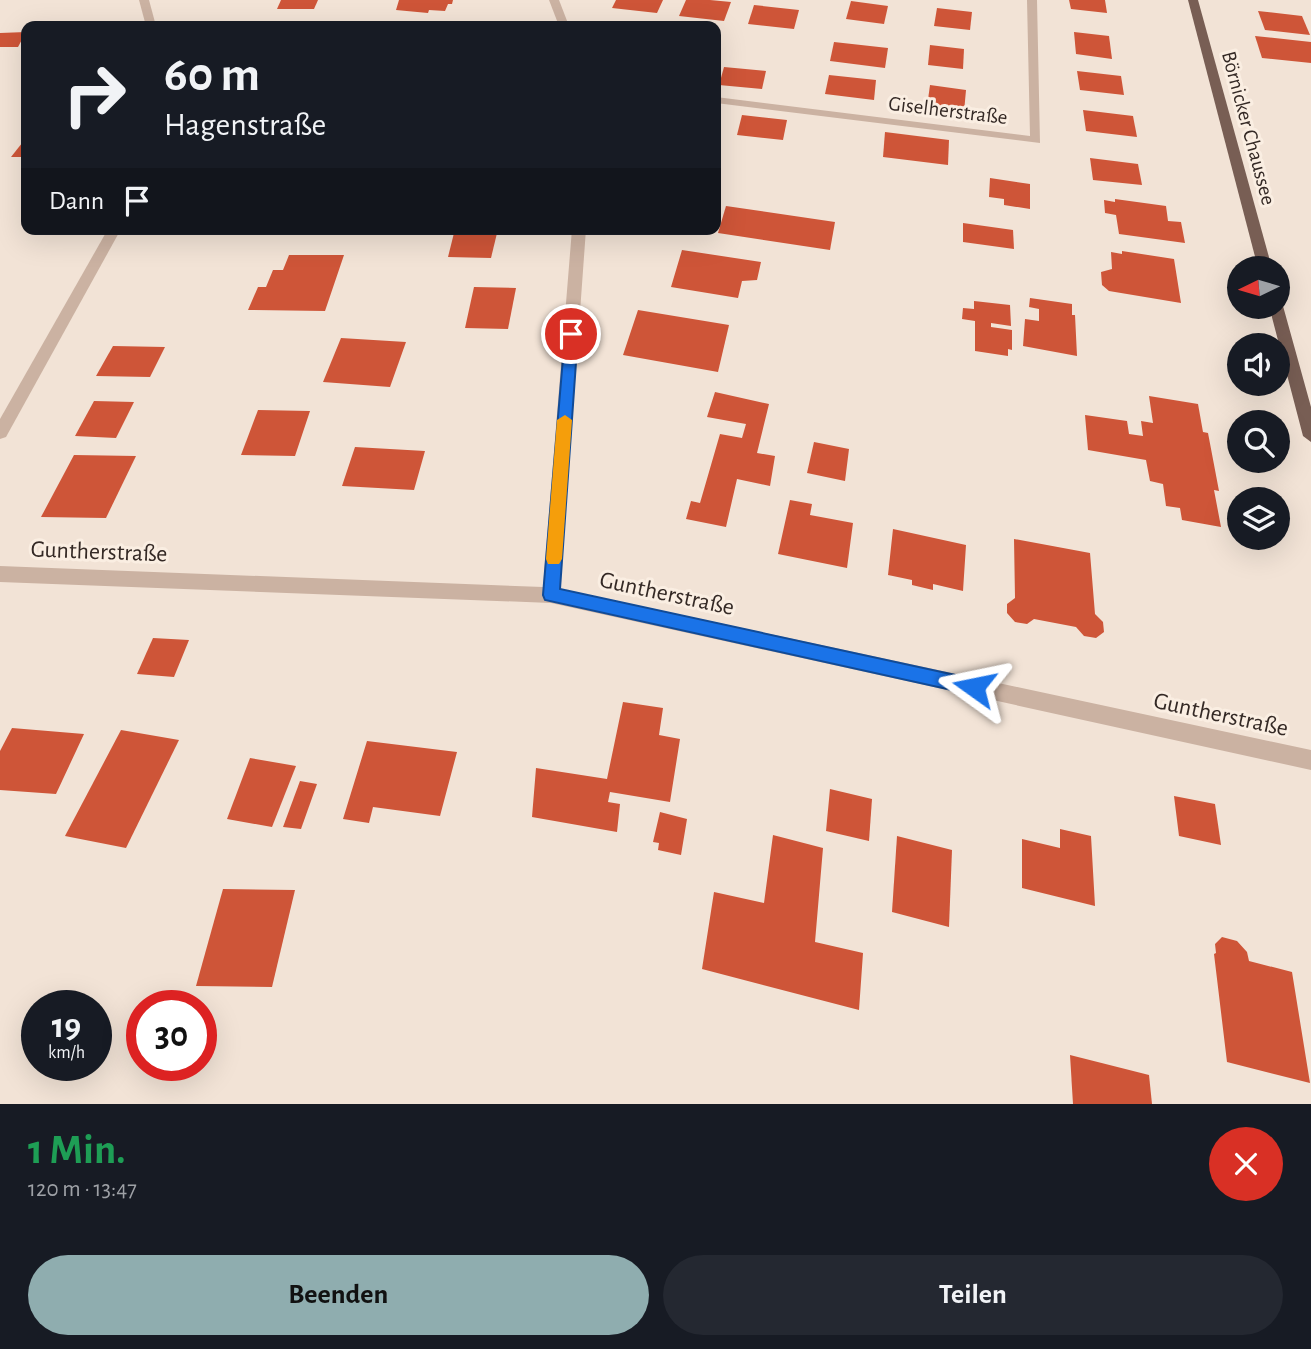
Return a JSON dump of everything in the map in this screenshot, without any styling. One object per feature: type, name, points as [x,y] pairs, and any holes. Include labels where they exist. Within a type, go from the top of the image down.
[{"type":"main road","name":"Börnicker Chaussee","points":[[1193,0],[1262,256]]},
{"type":"main road","points":[[1280,319],[1311,436]]},
{"type":"street","points":[[144,0],[150,21]]},
{"type":"street","points":[[554,0],[562,21]]},
{"type":"street","name":"Giselherstraße","points":[[721,101],[1036,140],[1032,0]]},
{"type":"street","points":[[0,433],[112,235]]},
{"type":"street","points":[[551,595],[579,235]]},
{"type":"street","name":"Guntherstraße","points":[[0,574],[551,595],[1311,760]]},
{"type":"building","points":[[281,0],[318,0],[314,9],[277,9]]},
{"type":"building","points":[[399,0],[453,0],[445,11],[429,10],[428,13],[396,10]]},
{"type":"building","points":[[616,0],[663,0],[657,13],[612,8]]},
{"type":"building","points":[[686,0],[731,2],[724,21],[679,16]]},
{"type":"building","points":[[1069,0],[1105,0],[1107,13],[1071,9]]},
{"type":"building","points":[[851,1],[888,6],[884,24],[846,19]]},
{"type":"building","points":[[754,5],[799,10],[794,29],[748,24]]},
{"type":"building","points":[[937,8],[972,12],[970,30],[934,26]]},
{"type":"building","points":[[1258,11],[1302,16],[1310,35],[1265,30]]},
{"type":"building","points":[[21,32],[18,47],[0,47],[0,33]]},
{"type":"building","points":[[1074,32],[1109,36],[1112,59],[1076,54]]},
{"type":"building","points":[[1255,36],[1311,42],[1311,63],[1262,58]]},
{"type":"building","points":[[834,42],[888,48],[885,68],[830,61]]},
{"type":"building","points":[[930,45],[964,49],[963,69],[928,65]]},
{"type":"building","points":[[724,67],[766,71],[762,89],[721,85]]},
{"type":"building","points":[[1077,71],[1121,76],[1124,95],[1080,90]]},
{"type":"building","points":[[829,75],[876,80],[874,100],[825,94]]},
{"type":"building","points":[[930,85],[966,90],[964,112],[927,107]]},
{"type":"building","points":[[1083,110],[1133,116],[1137,137],[1086,131]]},
{"type":"building","points":[[742,115],[787,120],[783,140],[737,135]]},
{"type":"building","points":[[885,132],[949,140],[948,165],[883,157]]},
{"type":"building","points":[[21,144],[21,157],[11,157]]},
{"type":"building","points":[[1090,158],[1138,164],[1142,185],[1093,180]]},
{"type":"building","points":[[990,178],[1030,184],[1030,209],[1004,205],[1004,199],[989,197]]},
{"type":"building","points":[[1115,199],[1166,206],[1168,221],[1181,222],[1185,243],[1119,234],[1116,215],[1105,213],[1104,200],[1115,202]]},
{"type":"building","points":[[726,206],[835,222],[830,250],[721,233]]},
{"type":"building","points":[[963,223],[1013,230],[1014,249],[963,242]]},
{"type":"building","points":[[454,235],[497,235],[491,258],[448,257]]},
{"type":"building","points":[[682,250],[761,262],[757,280],[742,281],[738,298],[671,287]]},
{"type":"building","points":[[1122,251],[1174,259],[1181,303],[1109,291],[1102,285],[1101,272],[1112,269],[1111,252],[1122,254]]},
{"type":"building","points":[[289,255],[344,255],[325,311],[248,310],[258,287],[266,287],[273,270],[283,270]]},
{"type":"building","points":[[474,287],[516,288],[508,329],[465,328]]},
{"type":"building","points":[[1030,298],[1072,304],[1077,356],[1023,346],[1025,319],[1039,321],[1039,309],[1029,307]]},
{"type":"building","points":[[974,301],[1010,305],[1011,326],[991,323],[991,327],[1012,330],[1012,350],[1008,349],[1008,356],[975,351],[975,321],[962,319],[963,308],[974,309]]},
{"type":"building","points":[[638,310],[729,325],[718,372],[623,355]]},
{"type":"building","points":[[341,338],[406,342],[390,387],[323,382]]},
{"type":"building","points":[[113,346],[165,347],[150,377],[96,376]]},
{"type":"building","points":[[715,392],[769,404],[757,453],[775,456],[770,486],[737,479],[726,527],[686,519],[691,501],[700,503],[720,434],[742,438],[746,424],[707,417]]},
{"type":"building","points":[[1149,396],[1198,404],[1203,432],[1208,433],[1219,491],[1214,490],[1221,527],[1182,520],[1180,508],[1166,506],[1163,484],[1150,481],[1146,460],[1088,450],[1085,415],[1127,421],[1129,434],[1143,436],[1141,421],[1153,423]]},
{"type":"building","points":[[94,401],[134,402],[116,438],[75,436]]},
{"type":"building","points":[[258,410],[310,411],[295,456],[241,455]]},
{"type":"building","points":[[814,442],[849,449],[845,481],[807,473]]},
{"type":"building","points":[[355,447],[425,451],[414,490],[342,486]]},
{"type":"building","points":[[74,455],[136,456],[106,518],[41,517]]},
{"type":"building","points":[[790,500],[812,504],[810,515],[853,523],[847,568],[778,554]]},
{"type":"building","points":[[893,529],[966,545],[963,591],[933,584],[933,590],[912,585],[912,580],[888,575]]},
{"type":"building","points":[[1014,539],[1090,553],[1095,614],[1103,622],[1104,632],[1096,638],[1084,636],[1076,627],[1034,619],[1027,624],[1015,622],[1007,613],[1007,604],[1015,598]]},
{"type":"building","points":[[153,638],[189,640],[174,677],[137,674]]},
{"type":"building","points":[[623,702],[663,708],[659,735],[680,739],[670,802],[610,792],[608,802],[620,804],[617,832],[532,817],[536,768],[607,779]]},
{"type":"building","points":[[12,728],[84,734],[56,794],[0,790],[0,751]]},
{"type":"building","points":[[121,730],[179,740],[126,848],[65,836]]},
{"type":"building","points":[[367,741],[457,752],[440,816],[373,807],[369,823],[343,819]]},
{"type":"building","points":[[250,758],[296,766],[272,827],[227,819]]},
{"type":"building","points":[[300,781],[317,784],[301,829],[283,827]]},
{"type":"building","points":[[830,789],[872,799],[869,841],[826,831]]},
{"type":"building","points":[[1174,796],[1215,804],[1221,845],[1179,836]]},
{"type":"building","points":[[660,812],[687,819],[681,855],[658,850],[659,843],[653,842]]},
{"type":"building","points":[[1060,829],[1091,836],[1095,906],[1022,888],[1022,839],[1060,848]]},
{"type":"building","points":[[773,835],[823,848],[815,942],[863,953],[859,1010],[702,969],[714,892],[764,903]]},
{"type":"building","points":[[897,836],[952,850],[949,927],[892,912]]},
{"type":"building","points":[[223,889],[295,890],[272,987],[196,986]]},
{"type":"building","points":[[1222,937],[1237,941],[1247,952],[1249,961],[1292,972],[1310,1083],[1227,1062],[1214,954],[1215,944]]},
{"type":"building","points":[[1070,1055],[1149,1075],[1152,1104],[1073,1104]]},
{"type":"slow traffic","points":[[554,559],[565,420]]},
{"type":"route","points":[[571,334],[551,595],[974,687]]}]
